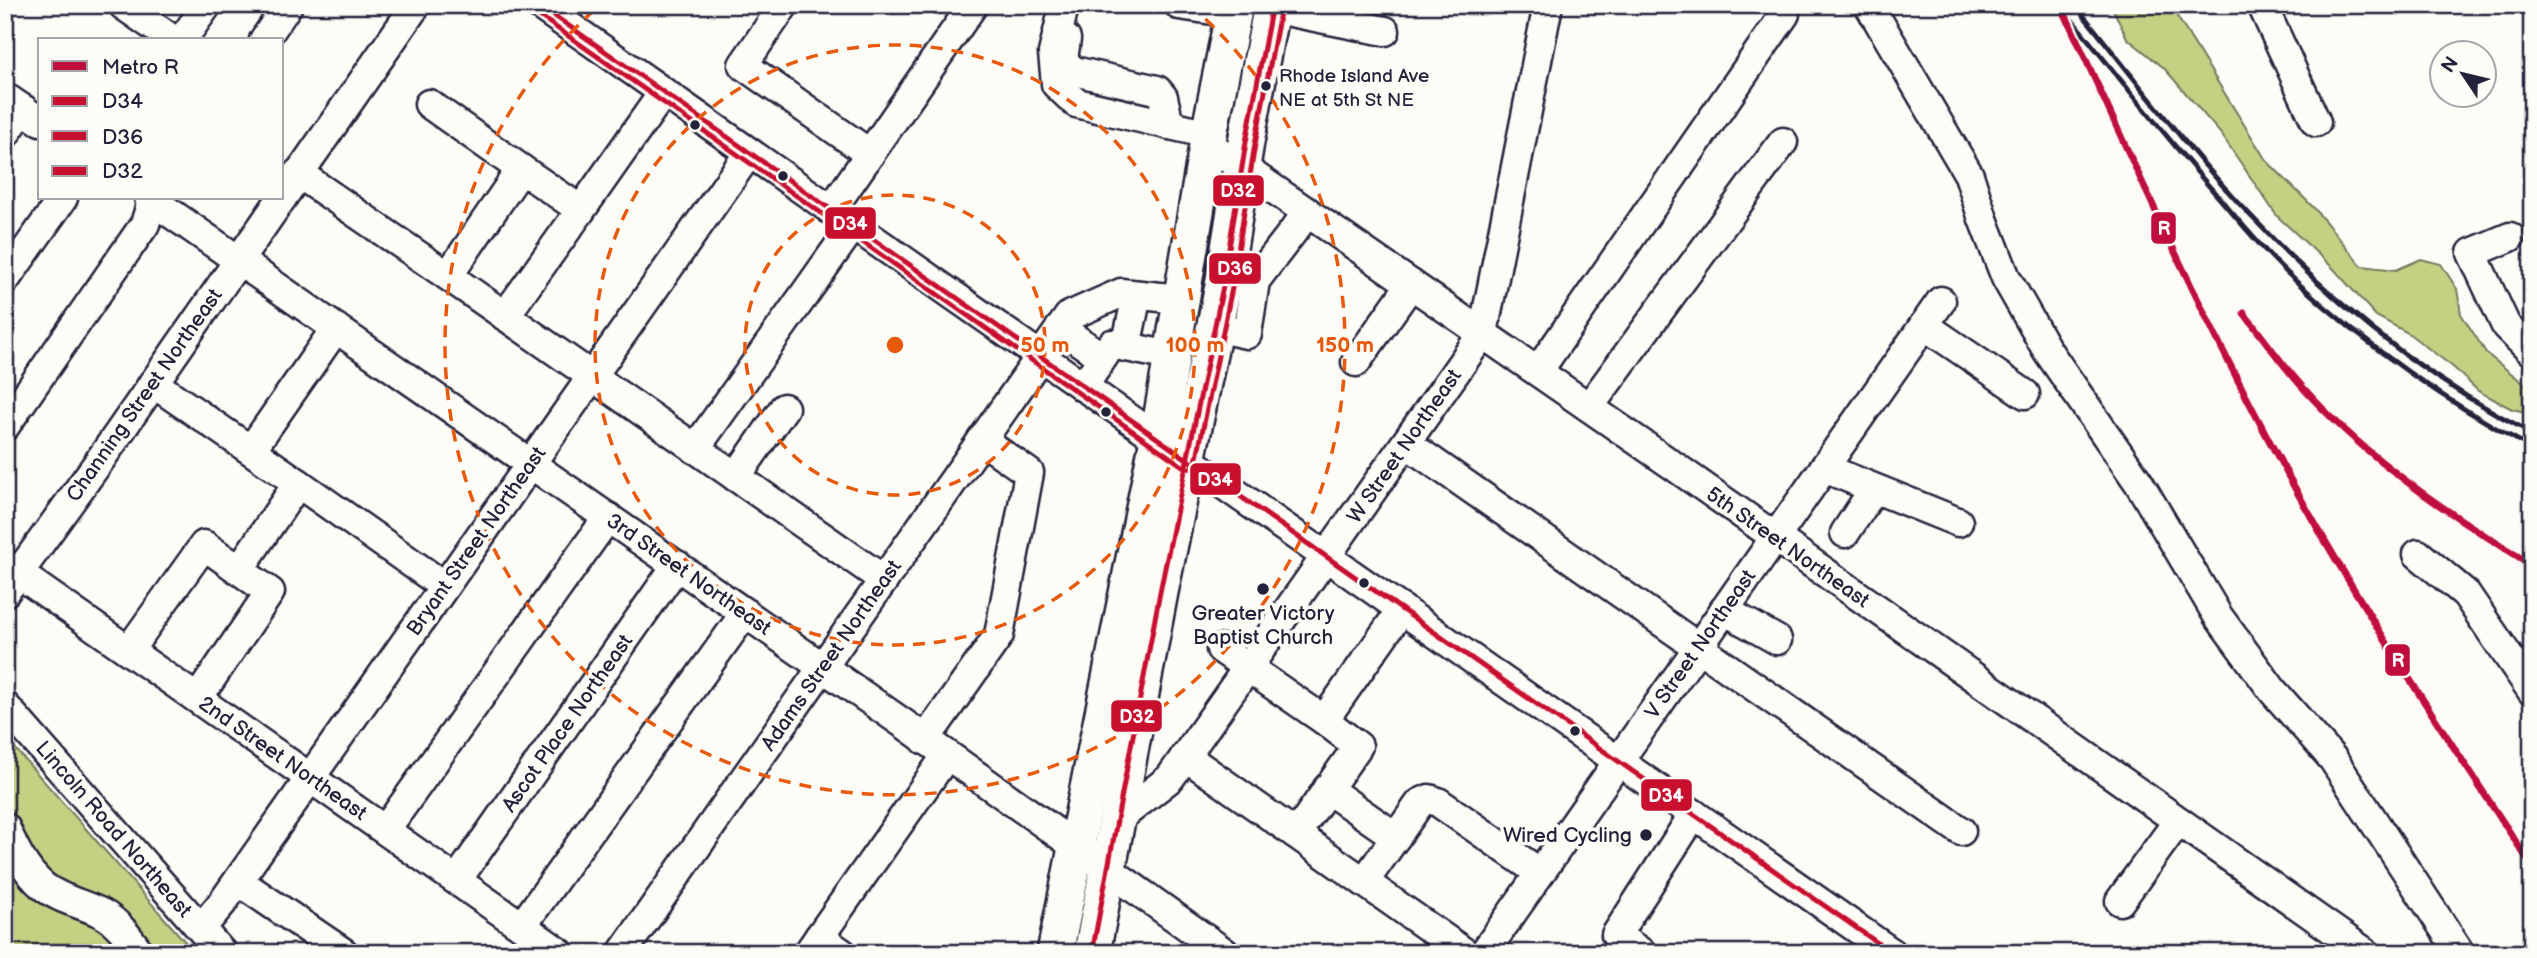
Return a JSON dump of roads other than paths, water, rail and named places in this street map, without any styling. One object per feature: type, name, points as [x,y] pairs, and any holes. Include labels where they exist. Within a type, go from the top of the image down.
[{"type":"main road","points":[[1092,953],[1214,327],[1240,279],[1242,167],[1272,6]]},
{"type":"main road","points":[[1055,953],[1158,439],[1208,139],[1234,9]]},
{"type":"street","points":[[123,5],[170,38]]},
{"type":"street","points":[[183,38],[207,5]]},
{"type":"street","points":[[265,38],[288,5]]},
{"type":"street","name":"Channing Street Northeast","points":[[284,195],[416,5]]},
{"type":"street","points":[[539,5],[1892,953]]},
{"type":"street","points":[[784,5],[743,65],[870,154]]},
{"type":"street","points":[[695,449],[842,218],[870,154],[973,5]]},
{"type":"street","points":[[1067,5],[1063,10],[1053,53],[1056,84],[1076,103],[1169,125],[1208,139]]},
{"type":"street","points":[[1080,5],[1074,11],[1068,26],[1063,59],[1065,64],[1074,71],[1157,90],[1163,97],[1169,125]]},
{"type":"street","points":[[1179,5],[1234,9]]},
{"type":"street","name":"W Street Northeast","points":[[1118,819],[1170,778],[1483,333],[1548,5]]},
{"type":"street","points":[[1538,372],[1785,14],[1779,5]]},
{"type":"street","points":[[1869,5],[1969,175],[2006,278],[2047,350],[2139,483],[2218,616],[2273,691],[2333,759],[2460,953]]},
{"type":"street","points":[[2262,5],[2316,122]]},
{"type":"street","points":[[1272,6],[1385,31]]},
{"type":"street","points":[[505,316],[663,93]]},
{"type":"street","points":[[429,104],[580,210]]},
{"type":"street","points":[[5,134],[23,109]]},
{"type":"street","name":"5th Street Northeast","points":[[1208,139],[1242,167],[1589,407],[2366,953]]},
{"type":"street","points":[[1589,407],[1783,142]]},
{"type":"street","name":"Bryant Street Northeast","points":[[201,928],[238,881],[749,153]]},
{"type":"street","points":[[448,276],[521,169]]},
{"type":"street","points":[[298,173],[884,580]]},
{"type":"street","points":[[5,281],[62,200]]},
{"type":"street","points":[[5,426],[145,224],[151,200]]},
{"type":"street","name":"3rd Street Northeast","points":[[155,200],[1077,846],[1225,953]]},
{"type":"street","name":"Channing Street Northeast","points":[[10,576],[153,383],[281,200]]},
{"type":"street","points":[[1240,279],[1308,212]]},
{"type":"street","points":[[2510,237],[2472,253],[2506,326],[2532,352]]},
{"type":"street","points":[[1356,362],[1411,284]]},
{"type":"street","points":[[1171,356],[1113,349],[1060,328],[1069,316],[1121,293],[1181,299]]},
{"type":"street","points":[[1083,387],[1113,349],[1138,295]]},
{"type":"street","name":"V Street Northeast","points":[[1484,953],[1941,301]]},
{"type":"street","points":[[1093,307],[1113,349]]},
{"type":"street","points":[[1924,325],[2025,394]]},
{"type":"street","points":[[251,450],[336,328]]},
{"type":"street","name":"Adams Street Northeast","points":[[622,953],[1060,328]]},
{"type":"street","points":[[153,383],[444,586]]},
{"type":"street","points":[[736,477],[784,408]]},
{"type":"street","points":[[842,953],[813,945],[936,747],[999,635],[1029,473],[982,440]]},
{"type":"street","points":[[1406,443],[1961,831]]},
{"type":"street","points":[[1824,468],[1958,522]]},
{"type":"street","points":[[239,570],[298,483]]},
{"type":"street","points":[[1845,533],[1874,489]]},
{"type":"street","points":[[386,829],[608,517]]},
{"type":"street","points":[[129,650],[204,545],[270,592],[198,698]]},
{"type":"street","points":[[2418,554],[2466,594],[2532,691]]},
{"type":"street","name":"Ascot Place Northeast","points":[[457,880],[677,565]]},
{"type":"street","name":"2nd Street Northeast","points":[[10,576],[129,650],[560,953]]},
{"type":"street","points":[[1324,720],[1402,609]]},
{"type":"street","points":[[1724,610],[1777,640]]},
{"type":"street","points":[[522,926],[745,613]]},
{"type":"street","points":[[1221,649],[1358,746],[1296,834]]},
{"type":"street","name":"Lincoln Road Northeast","points":[[5,706],[222,953]]},
{"type":"street","points":[[1185,756],[1465,953]]},
{"type":"street","points":[[1327,789],[1396,837]]},
{"type":"street","points":[[1364,882],[1420,803],[1429,799],[1438,802],[1540,873]]},
{"type":"street","points":[[1642,953],[1616,935],[1694,814]]},
{"type":"street","points":[[2120,901],[2178,821]]},
{"type":"street","points":[[5,827],[26,867],[44,887],[104,915],[129,936],[140,953]]},
{"type":"street","points":[[238,881],[344,953]]},
{"type":"railway","points":[[2060,5],[2195,170],[2287,273],[2325,307],[2409,373],[2500,431],[2532,448]]},
{"type":"railway","points":[[2075,5],[2206,166],[2315,280],[2418,364],[2455,389],[2532,433]]},
{"type":"metro line","name":"R","points":[[2061,5],[2200,304],[2291,481],[2377,627],[2532,866]]},
{"type":"metro line","name":"R","points":[[2244,313],[2311,397],[2370,453],[2449,512],[2532,565]]},
{"type":"place","name":"Rhode Island Ave NE at 5th St NE","points":[[1266,86]]},
{"type":"place","name":"Greater Victory Baptist Church","points":[[1263,589]]},
{"type":"place","name":"Wired Cycling","points":[[1646,835]]}]
